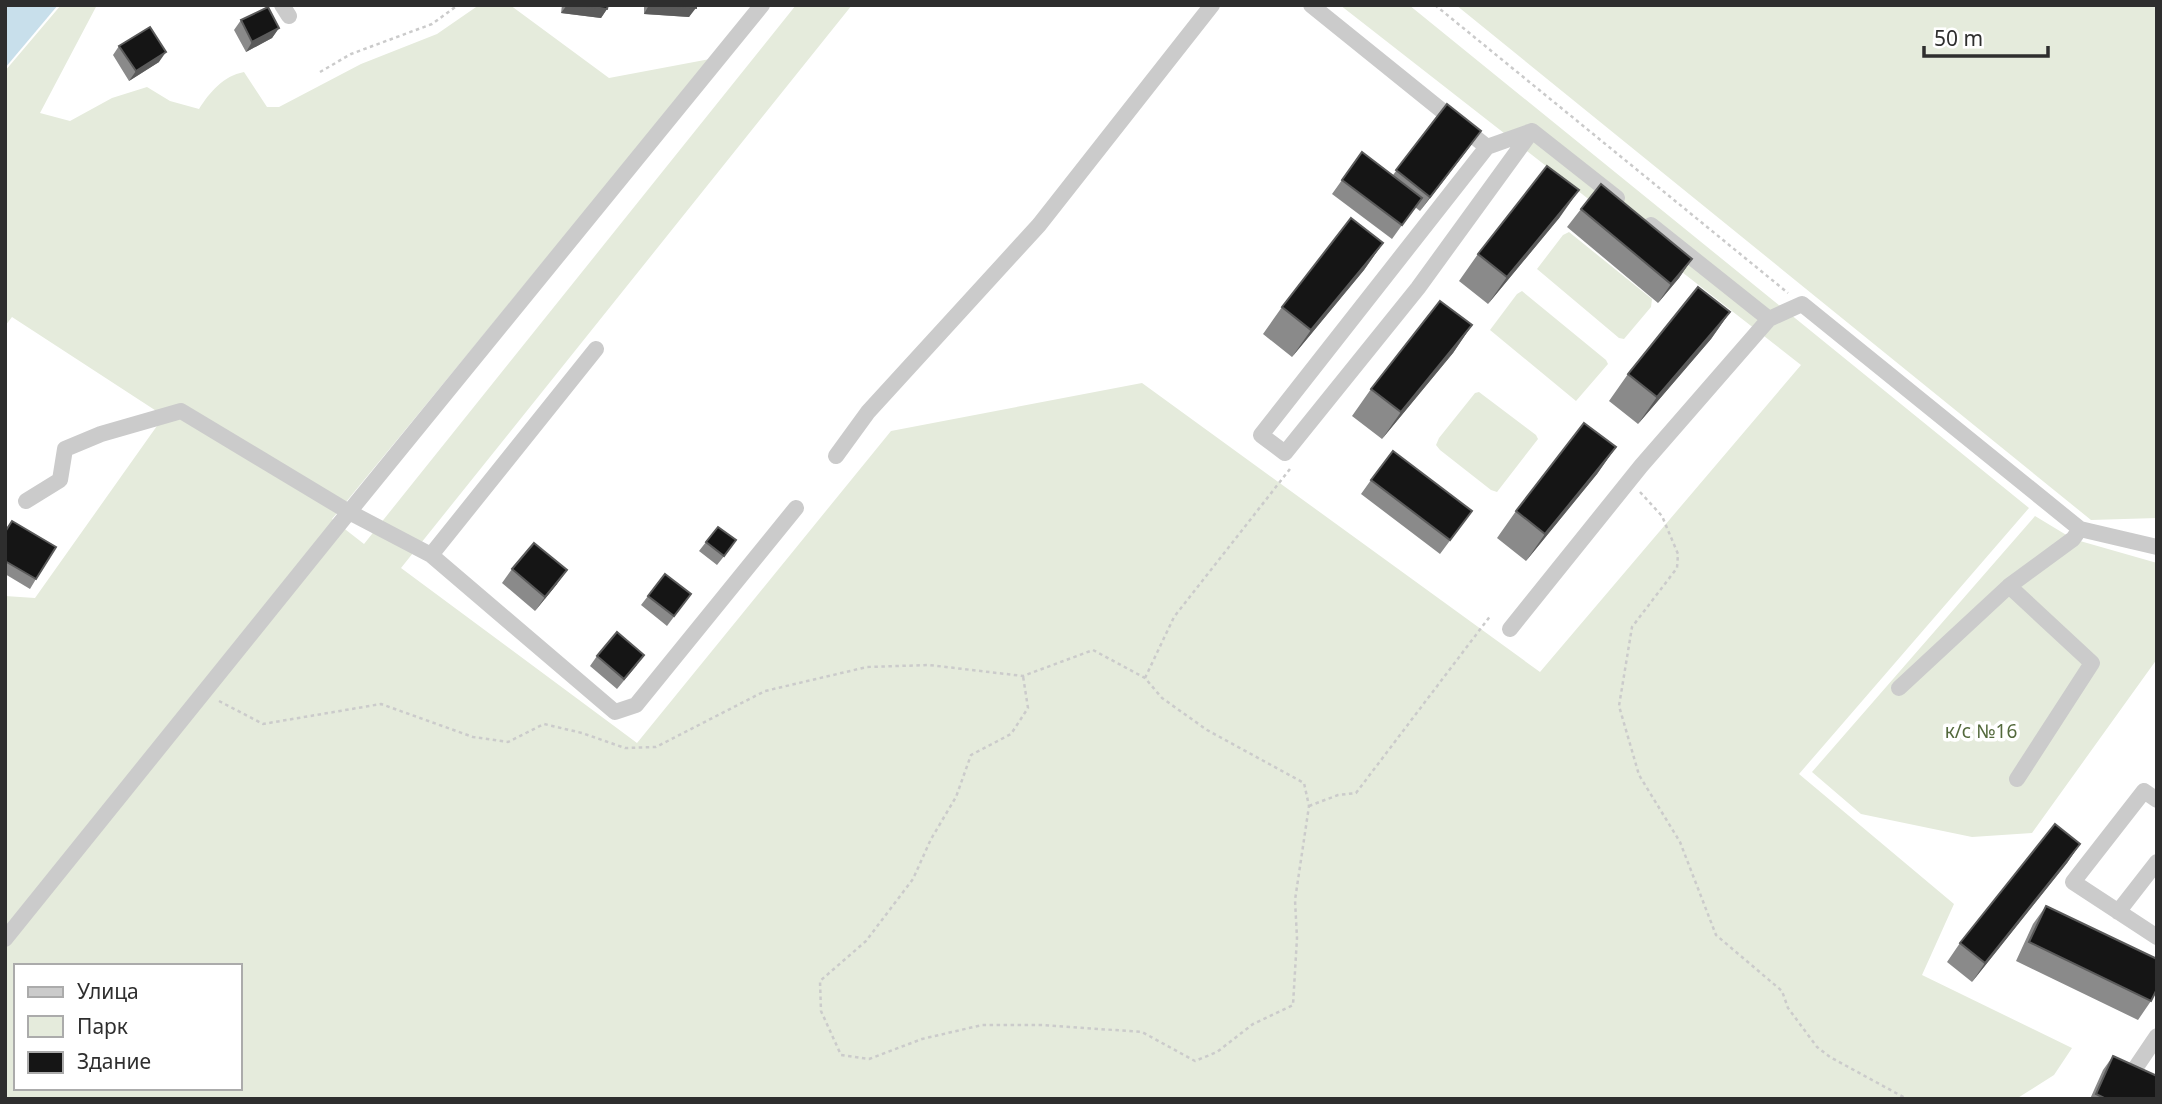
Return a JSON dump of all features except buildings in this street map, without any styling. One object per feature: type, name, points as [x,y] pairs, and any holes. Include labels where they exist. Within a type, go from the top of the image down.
[{"type":"street","points":[[5,939],[762,5]]},
{"type":"street","points":[[836,456],[868,412],[1039,225],[1212,5]]},
{"type":"street","points":[[1311,5],[1488,147]]},
{"type":"street","points":[[1532,131],[1418,288],[1285,453],[1261,435],[1488,147],[1532,131]]},
{"type":"street","points":[[1532,131],[1769,319]]},
{"type":"street","points":[[1510,629],[1641,466],[1769,319],[1802,304],[2080,529],[2157,547]]},
{"type":"street","points":[[431,555],[596,349]]},
{"type":"street","points":[[26,500],[60,480],[65,449],[101,434],[181,411],[349,512],[431,555],[615,712],[636,705],[796,508]]},
{"type":"street","points":[[1899,688],[2009,586],[2073,539],[2080,529]]},
{"type":"street","points":[[2009,586],[2092,663],[2017,779]]},
{"type":"street","points":[[2157,800],[2144,791],[2073,883],[2157,937]]},
{"type":"street","points":[[2118,912],[2157,862]]},
{"type":"street","points":[[2133,1073],[2157,1036]]},
{"type":"path","points":[[320,72],[351,54],[432,24],[458,5]]},
{"type":"path","points":[[1435,5],[1802,304]]},
{"type":"path","points":[[1145,678],[1174,617],[1296,461]]},
{"type":"path","points":[[1629,481],[1662,516],[1678,554],[1677,568],[1632,627],[1619,706],[1639,775],[1680,842],[1716,935],[1782,991],[1788,1008],[1817,1047],[1830,1057],[1907,1099]]},
{"type":"path","points":[[1309,806],[1338,795],[1356,793],[1491,615]]},
{"type":"path","points":[[1093,650],[1145,678],[1162,698],[1207,730],[1304,783],[1309,806],[1296,900],[1293,1005],[1253,1024],[1217,1052],[1195,1061],[1142,1032],[1043,1025],[982,1025],[922,1039],[869,1059],[841,1055],[821,1011],[820,981],[866,941],[913,879],[931,839],[956,797],[971,755],[1011,734],[1028,709],[1023,676],[1093,650]]},
{"type":"green space","points":[[61,5],[97,5],[40,113],[70,121],[112,98],[147,87],[170,101],[199,109],[218,86],[230,77],[244,72],[267,107],[279,107],[361,64],[437,34],[479,5],[510,5],[609,78],[710,59],[332,519],[364,544],[796,5],[852,5],[401,568],[637,743],[891,431],[1142,383],[1540,672],[1801,365],[1340,5],[1409,5],[2029,508],[1799,774],[1954,904],[1922,975],[2072,1048],[2054,1075],[2016,1099],[5,1099],[5,596],[35,598],[164,416],[12,317],[5,326],[5,71]]},
{"type":"green space","points":[[1456,5],[2157,5],[2157,518],[2091,520]]},
{"type":"green space","points":[[1569,232],[1652,299],[1651,307],[1624,339],[1619,338],[1537,269],[1563,235]]},
{"type":"green space","points":[[1522,291],[1608,364],[1576,401],[1490,330]]},
{"type":"green space","points":[[1479,392],[1538,439],[1497,492],[1436,445],[1475,393]]},
{"type":"green space","name":"к/с №16","points":[[2035,516],[2073,539],[2157,563],[2157,659],[2032,833],[1972,837],[1861,814],[1812,772]]},
{"type":"water","points":[[5,5],[58,5],[5,68]]}]
